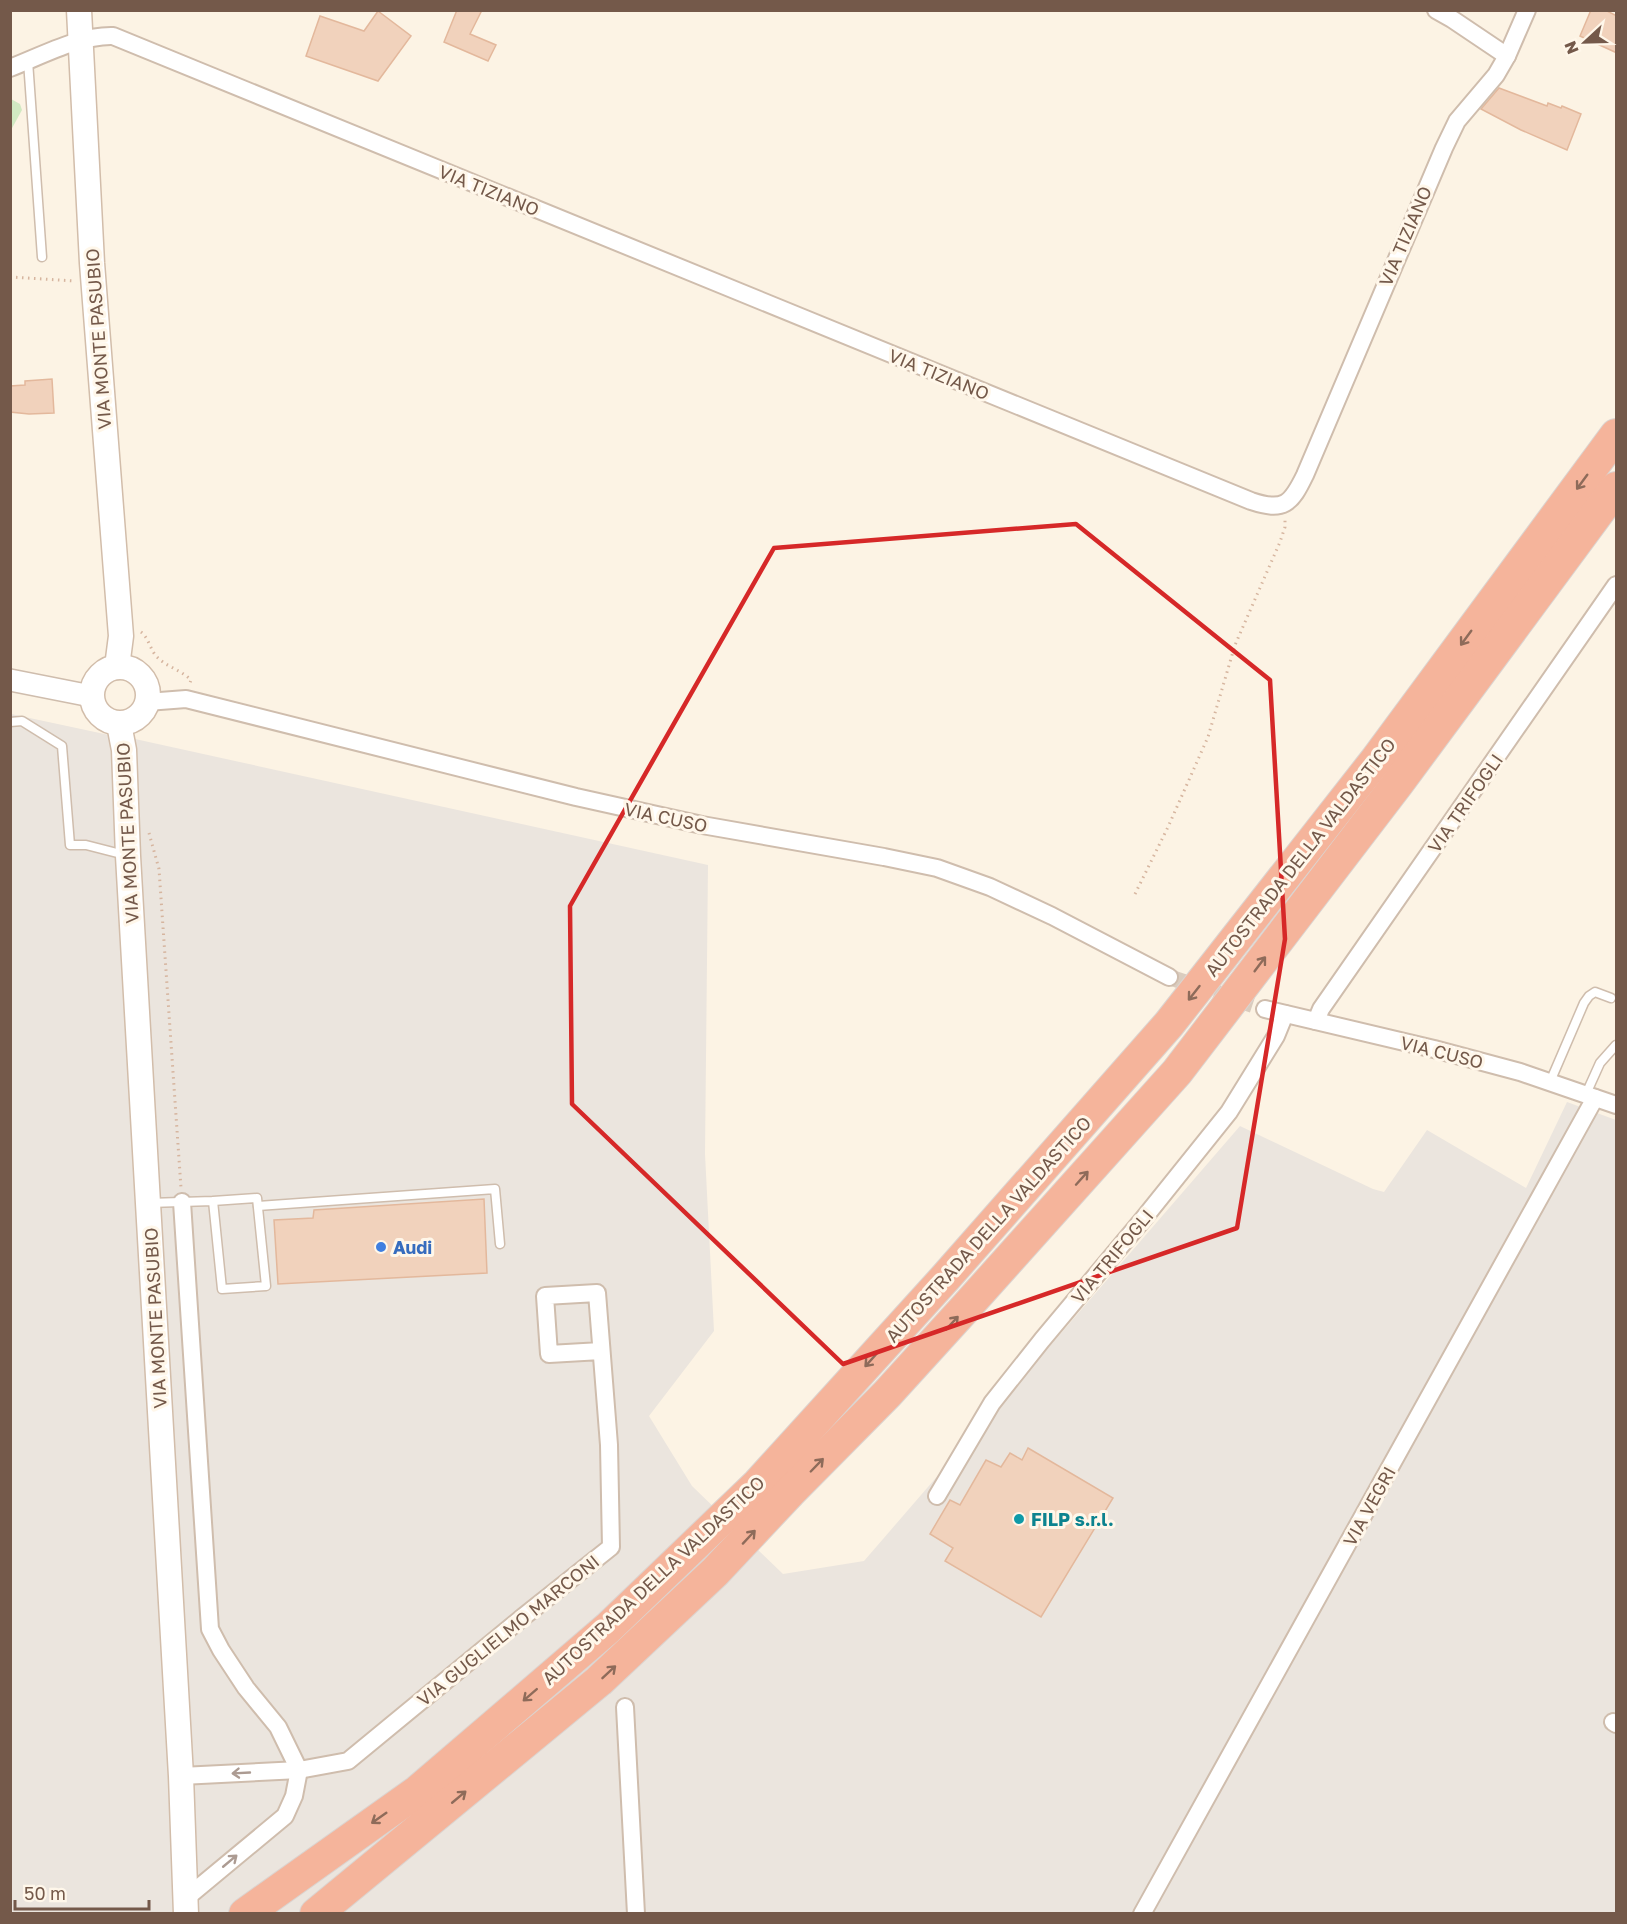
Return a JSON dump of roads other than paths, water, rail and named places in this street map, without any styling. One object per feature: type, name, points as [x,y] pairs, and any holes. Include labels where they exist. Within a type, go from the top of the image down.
[{"type":"highway","name":"AUTOSTRADA DELLA VALDASTICO","points":[[316,1914],[599,1681],[715,1572],[767,1495],[954,1268],[1170,1024],[1376,760],[1617,435]]},
{"type":"highway","name":"AUTOSTRADA DELLA VALDASTICO","points":[[245,1914],[418,1791],[904,1376],[1177,1072],[1398,783],[1617,489]]},
{"type":"main road","name":"VIA MONTE PASUBIO","points":[[79,10],[94,283],[121,636],[117,667]]},
{"type":"main road","points":[[91,696],[96,680],[109,669],[117,667],[135,671],[141,677],[146,685],[147,702]]},
{"type":"main road","name":"VIA MONTE PASUBIO","points":[[91,696],[93,704],[103,718],[119,724],[137,718],[147,702]]},
{"type":"main road","name":"VIA MONTE PASUBIO","points":[[119,724],[124,750],[181,1776],[186,1906]]},
{"type":"street","points":[[1436,10],[1507,56]]},
{"type":"street","name":"VIA TIZIANO","points":[[10,68],[82,40],[101,35],[113,36],[1251,501],[1273,506],[1282,504],[1294,496],[1305,475],[1424,191],[1457,121],[1496,75],[1527,10]]},
{"type":"street","name":"VIA TRIFOGLI","points":[[1316,1021],[1321,1010],[1617,585]]},
{"type":"street","points":[[10,680],[91,696]]},
{"type":"street","name":"VIA CUSO","points":[[147,702],[186,699],[576,797],[702,825],[937,868],[990,887],[1052,916],[1169,977]]},
{"type":"street","name":"VIA CUSO","points":[[1265,1009],[1520,1072],[1617,1105]]},
{"type":"street","name":"VIA TRIFOGLI","points":[[937,1496],[992,1403],[1229,1112],[1276,1036],[1285,1014]]},
{"type":"street","name":"VIA VEGRI","points":[[1142,1914],[1590,1096]]},
{"type":"street","name":"VIA MONTE PASUBIO","points":[[182,1202],[210,1629],[246,1688],[278,1727],[299,1770]]},
{"type":"street","name":"VIA GUGLIELMO MARCONI","points":[[181,1776],[299,1770],[348,1761],[611,1547],[609,1445],[597,1293],[545,1296],[549,1354],[601,1351]]},
{"type":"street","points":[[625,1707],[636,1914]]},
{"type":"street","points":[[186,1906],[285,1816],[294,1796],[299,1770]]},
{"type":"lane","points":[[28,61],[42,257]]},
{"type":"lane","points":[[10,722],[22,722],[62,746],[70,845],[86,845],[129,856]]},
{"type":"lane","points":[[1550,1082],[1589,996],[1595,992],[1611,998]]},
{"type":"lane","points":[[1590,1096],[1599,1063],[1617,1045]]},
{"type":"lane","points":[[258,1206],[495,1189],[500,1244]]},
{"type":"lane","points":[[148,1203],[257,1198],[266,1286],[222,1289],[213,1201]]},
{"type":"tunnel","points":[[1169,977],[1265,1009]]},
{"type":"place","name":"Audi","points":[[381,1247]]},
{"type":"place","name":"FILP s.r.l.","points":[[1019,1519]]}]
